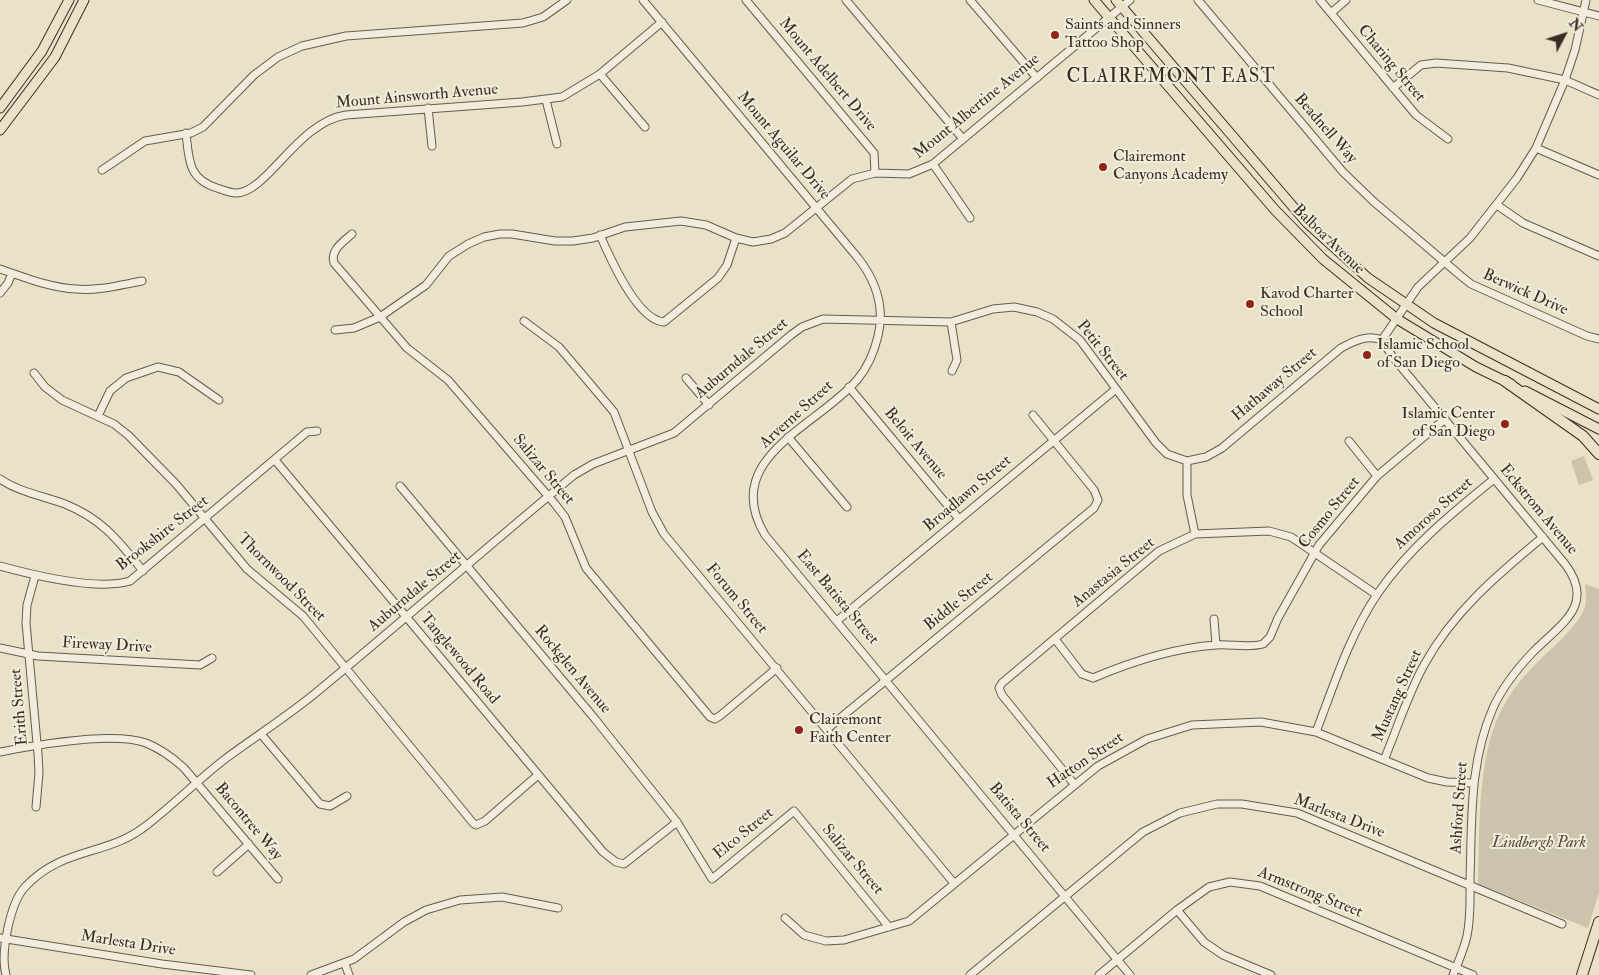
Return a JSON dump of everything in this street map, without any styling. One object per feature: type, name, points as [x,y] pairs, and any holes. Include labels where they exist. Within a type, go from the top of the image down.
[{"type":"highway","points":[[1505,381],[1583,436],[1599,454]]},
{"type":"highway","points":[[1583,975],[1599,922]]},
{"type":"highway","points":[[1583,975],[1599,942]]},
{"type":"main road","points":[[0,108],[42,51],[69,0]]},
{"type":"main road","points":[[0,130],[55,57],[84,0]]},
{"type":"main road","name":"Balboa Avenue","points":[[1094,0],[1299,237],[1360,292],[1397,319],[1468,362],[1599,429]]},
{"type":"main road","name":"Balboa Avenue","points":[[1119,3],[1307,223],[1368,278],[1406,306],[1446,330],[1599,410]]},
{"type":"street","points":[[102,170],[145,141],[186,133],[204,127],[254,75],[278,57],[302,46],[346,36],[523,23],[543,17],[567,0]]},
{"type":"street","name":"Mount Aguilar Drive","points":[[643,0],[868,271],[879,299],[881,320]]},
{"type":"street","name":"Mount Adelbert Drive","points":[[746,0],[870,148],[876,163],[875,173]]},
{"type":"street","points":[[846,0],[963,139]]},
{"type":"street","points":[[970,0],[1037,78]]},
{"type":"street","name":"Mount Albertine Avenue","points":[[335,330],[354,328],[380,318],[426,285],[449,256],[468,244],[500,234],[512,234],[554,241],[573,241],[625,227],[680,221],[706,225],[736,238],[753,242],[771,240],[785,233],[852,179],[875,173],[909,174],[933,164],[1109,17],[1119,3],[1130,0]]},
{"type":"street","name":"Beadnell Way","points":[[1198,0],[1343,172],[1379,206],[1447,262]]},
{"type":"street","name":"Charing Street","points":[[1320,0],[1416,115],[1448,139]]},
{"type":"street","points":[[1331,13],[1346,0]]},
{"type":"street","points":[[1538,0],[1599,16]]},
{"type":"street","points":[[1382,340],[1418,287],[1447,262],[1497,205],[1536,148],[1565,80],[1586,0]]},
{"type":"street","name":"Mount Ainsworth Avenue","points":[[186,133],[190,164],[201,181],[235,193],[255,186],[306,134],[325,120],[346,115],[546,100],[562,96],[600,74],[662,22]]},
{"type":"street","points":[[1393,88],[1421,65],[1436,63],[1508,68],[1565,80],[1599,95]]},
{"type":"street","points":[[600,74],[645,127]]},
{"type":"street","points":[[546,100],[557,144]]},
{"type":"street","points":[[428,108],[432,146]]},
{"type":"street","points":[[1536,148],[1599,175]]},
{"type":"street","points":[[933,164],[970,218]]},
{"type":"street","points":[[1497,205],[1523,223],[1599,256]]},
{"type":"street","name":"Salizar Street","points":[[352,234],[335,250],[332,258],[334,263],[407,348],[448,380],[565,516],[586,568],[710,717],[715,719],[721,715],[776,668]]},
{"type":"street","points":[[600,235],[616,273],[655,322],[668,320],[718,278],[727,265],[736,238]]},
{"type":"street","name":"Berwick Drive","points":[[1447,262],[1471,284],[1587,336],[1599,339]]},
{"type":"street","points":[[0,269],[52,286],[76,290],[102,288],[142,281]]},
{"type":"street","points":[[0,293],[8,283],[12,273]]},
{"type":"street","name":"Petit Street","points":[[881,320],[951,322],[980,312],[1003,308],[1028,309],[1044,314],[1080,340],[1156,443],[1168,454],[1187,461]]},
{"type":"street","name":"Auburndale Street","points":[[6,975],[2,968],[2,939],[8,918],[15,898],[34,879],[61,860],[127,840],[346,667],[468,566],[548,496],[584,468],[674,433],[802,327],[823,319],[881,320]]},
{"type":"street","name":"Arverne Street","points":[[765,535],[758,523],[753,502],[754,484],[760,469],[788,437],[849,387],[866,368],[874,351],[881,320]]},
{"type":"street","name":"Forum Street","points":[[524,321],[559,347],[614,412],[652,512],[664,534],[953,882]]},
{"type":"street","points":[[951,322],[957,360],[952,370]]},
{"type":"street","name":"Hathaway Street","points":[[1187,461],[1206,457],[1222,448],[1350,343],[1371,337],[1382,340]]},
{"type":"street","name":"Eckstrom Avenue","points":[[1382,340],[1392,356],[1570,570],[1576,583]]},
{"type":"street","points":[[98,416],[110,391],[126,378],[158,367],[180,372],[219,400]]},
{"type":"street","name":"Thornwood Street","points":[[34,373],[45,387],[62,400],[114,424],[128,435],[176,484],[247,569],[303,616],[473,823],[476,825],[485,821],[538,775]]},
{"type":"street","points":[[686,378],[709,405]]},
{"type":"street","name":"Beloit Avenue","points":[[849,387],[959,519]]},
{"type":"street","name":"Broadlawn Street","points":[[838,620],[1116,389]]},
{"type":"street","points":[[1033,415],[1054,441]]},
{"type":"street","name":"Cosmo Street","points":[[1216,645],[1263,644],[1270,637],[1278,618],[1314,552],[1377,476],[1445,419]]},
{"type":"street","name":"Brookshire Street","points":[[0,566],[35,576],[107,585],[130,581],[205,520],[307,432],[317,431]]},
{"type":"street","points":[[788,437],[847,507]]},
{"type":"street","name":"Biddle Street","points":[[827,730],[1094,508],[1098,500],[1094,490],[1054,441]]},
{"type":"street","points":[[1349,441],[1377,476]]},
{"type":"street","name":"Tanglewood Road","points":[[275,460],[603,852],[616,862],[624,864],[677,822]]},
{"type":"street","points":[[1187,461],[1187,495],[1195,534]]},
{"type":"street","points":[[0,479],[10,486],[65,504],[89,515],[113,534],[143,571]]},
{"type":"street","name":"Amoroso Street","points":[[1316,732],[1346,652],[1377,595],[1407,556],[1436,528],[1494,479]]},
{"type":"street","name":"Rockglen Avenue","points":[[400,486],[468,566],[677,822],[712,878]]},
{"type":"street","name":"Anastasia Street","points":[[1074,784],[1002,695],[999,688],[1002,683],[1160,552],[1195,534],[1269,531],[1291,537],[1377,595]]},
{"type":"street","name":"East Batista Street","points":[[765,535],[887,679]]},
{"type":"street","name":"Mustang Street","points":[[1384,760],[1424,665],[1451,622],[1486,584],[1543,537]]},
{"type":"street","name":"Erith Street","points":[[35,576],[27,605],[26,630],[39,773],[36,807]]},
{"type":"street","name":"Ashford Street","points":[[1454,971],[1467,936],[1473,783],[1478,751],[1494,706],[1520,666],[1569,618],[1577,600],[1576,583]]},
{"type":"street","points":[[1055,639],[1082,674],[1093,678],[1127,664],[1169,651],[1216,645],[1214,619]]},
{"type":"street","name":"Fireway Drive","points":[[0,648],[29,655],[200,665],[212,658]]},
{"type":"street","name":"Batista Street","points":[[887,679],[1130,975]]},
{"type":"street","name":"Hatton Street","points":[[785,918],[804,935],[826,941],[844,940],[909,921],[953,882],[1074,784],[1126,748],[1147,739],[1192,725],[1261,722],[1316,732],[1428,778],[1447,782],[1473,783]]},
{"type":"street","points":[[261,734],[320,804],[330,806],[347,796]]},
{"type":"street","name":"Bacontree Way","points":[[0,752],[36,744],[123,738],[145,743],[169,754],[198,783],[278,878]]},
{"type":"street","name":"Marlesta Drive","points":[[970,975],[1143,832],[1180,813],[1217,804],[1242,804],[1297,812],[1562,924]]},
{"type":"street","name":"Salizar Street","points":[[794,812],[889,927]]},
{"type":"street","name":"Elco Street","points":[[712,878],[794,812]]},
{"type":"street","points":[[216,872],[249,844]]},
{"type":"street","name":"Armstrong Street","points":[[1099,975],[1177,910],[1209,887],[1230,882],[1248,883],[1454,971],[1473,975]]},
{"type":"street","points":[[311,975],[354,960],[404,922],[426,910],[460,900],[502,896],[558,908]]},
{"type":"street","points":[[1177,910],[1204,942],[1223,955],[1270,975]]},
{"type":"street","name":"Marlesta Drive","points":[[2,939],[162,964],[251,975]]},
{"type":"street","points":[[344,964],[349,975]]},
{"type":"green space","points":[[1584,456],[1593,480],[1579,485],[1571,461]]},
{"type":"green space","name":"Lindbergh Park","points":[[1585,584],[1599,589],[1599,893],[1588,928],[1478,884],[1482,789],[1485,764],[1497,719],[1520,681],[1568,632],[1581,615],[1586,604]]},
{"type":"place","name":"Saints and Sinners Tattoo Shop","points":[[1055,35]]},
{"type":"place","name":"Clairemont Canyons Academy","points":[[1103,167]]},
{"type":"place","name":"Kavod Charter School","points":[[1250,304]]},
{"type":"place","name":"Islamic School of San Diego","points":[[1367,355]]},
{"type":"place","name":"Islamic Center of San Diego","points":[[1505,424]]},
{"type":"place","name":"Clairemont Faith Center","points":[[799,730]]},
{"type":"district","name":"CLAIREMONT EAST","points":[[1171,78]]}]
